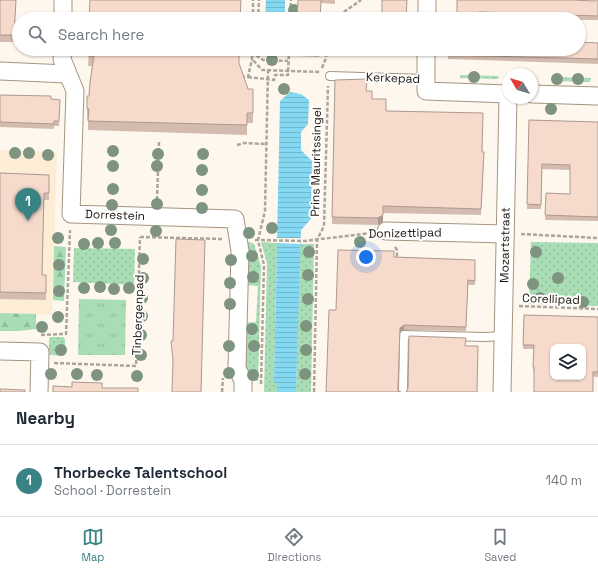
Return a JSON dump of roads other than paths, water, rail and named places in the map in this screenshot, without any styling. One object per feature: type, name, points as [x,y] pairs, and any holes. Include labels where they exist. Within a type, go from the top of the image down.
[{"type":"street","points":[[63,12],[64,0]]},
{"type":"street","points":[[427,12],[428,0]]},
{"type":"street","name":"Dorrestein","points":[[62,56],[62,59],[75,91],[71,214],[235,219],[240,251],[237,368],[243,381],[243,392]]},
{"type":"street","name":"Kerkepad","points":[[425,79],[426,56]]},
{"type":"street","points":[[0,71],[68,74]]},
{"type":"street","points":[[425,79],[426,90],[502,94]]},
{"type":"street","points":[[538,94],[598,96]]},
{"type":"street","name":"Mozartstraat","points":[[502,392],[508,104]]},
{"type":"street","name":"Donizettipad","points":[[386,231],[505,234]]},
{"type":"street","points":[[0,351],[40,357],[39,392]]},
{"type":"lane","name":"Kerkepad","points":[[330,76],[425,79]]},
{"type":"lane","points":[[403,392],[404,335],[503,336]]},
{"type":"water","points":[[266,0],[285,0],[285,12],[265,12]]},
{"type":"water","points":[[290,92],[301,94],[309,100],[308,124],[301,132],[301,150],[312,161],[311,219],[301,230],[296,392],[277,392],[277,383],[274,383],[280,101]]},
{"type":"place","name":"Thorbecke Talentschool","points":[[28,221]]}]
